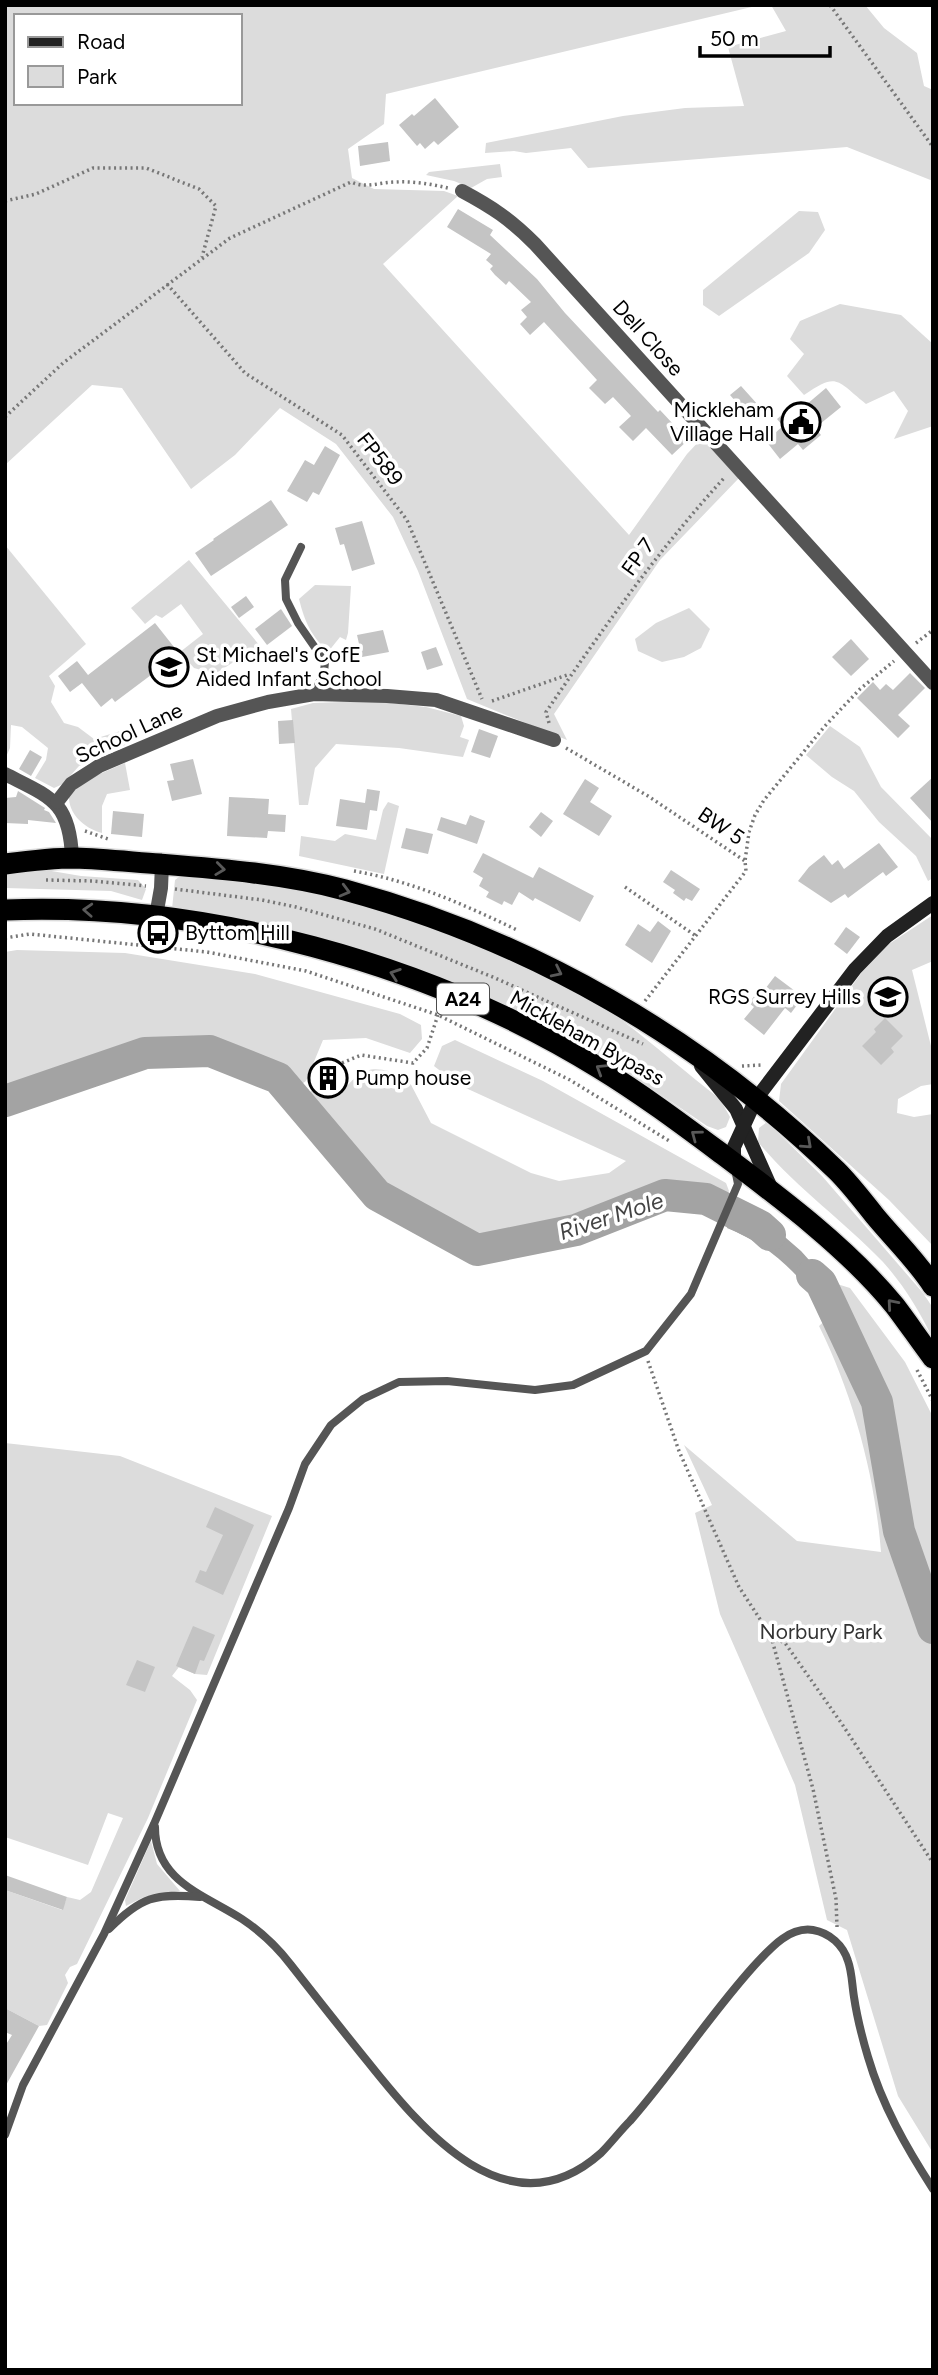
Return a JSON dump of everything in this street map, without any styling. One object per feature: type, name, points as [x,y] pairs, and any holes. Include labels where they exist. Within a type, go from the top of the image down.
[{"type":"highway","name":"Mickleham Bypass","points":[[5,864],[72,858],[210,867],[278,876],[344,890],[418,913],[515,952],[636,1014],[756,1098],[839,1173],[933,1286]]},
{"type":"highway","name":"Mickleham Bypass","points":[[9,907],[156,916],[251,932],[326,951],[443,990],[542,1037],[597,1067],[658,1106],[736,1173],[775,1194],[830,1239],[894,1305],[923,1361]]},
{"type":"main road","points":[[736,1173],[734,1147],[756,1098],[855,969],[887,936],[933,903]]},
{"type":"main road","points":[[688,1048],[736,1109],[775,1194]]},
{"type":"street","name":"Dell Close","points":[[462,191],[497,209],[516,225],[933,683]]},
{"type":"street","name":"School Lane","points":[[57,802],[71,784],[99,766],[217,716],[268,702],[314,694],[436,700],[554,740]]},
{"type":"street","points":[[5,774],[44,792],[57,802],[72,844],[72,858]]},
{"type":"street","points":[[156,916],[162,864]]},
{"type":"lane","points":[[301,547],[285,580],[285,590],[286,599],[298,623],[325,662],[324,673],[314,694]]},
{"type":"lane","points":[[5,2135],[23,2085],[104,1934],[155,1824],[289,1508],[305,1464],[331,1425],[363,1399],[399,1382],[447,1381],[535,1390],[573,1385],[646,1351],[691,1294],[710,1252],[736,1173]]},
{"type":"lane","points":[[155,1824],[155,1841],[161,1859],[175,1879],[244,1921],[282,1954],[409,2113],[448,2149],[482,2171],[516,2182],[543,2184],[569,2176],[601,2153],[653,2095],[742,1980],[771,1948],[793,1932],[813,1930],[837,1940],[848,1961],[854,2001],[868,2059],[890,2116],[933,2189]]},
{"type":"lane","points":[[104,1934],[130,1908],[154,1898],[176,1895],[203,1897]]},
{"type":"path","points":[[830,5],[933,147]]},
{"type":"path","points":[[5,201],[36,194],[93,168],[146,167],[199,189],[216,206],[202,259]]},
{"type":"path","points":[[5,417],[62,363],[230,238],[351,182],[359,186],[396,182],[431,184],[462,191]]},
{"type":"path","name":"FP589","points":[[167,285],[245,373],[342,436],[407,520],[483,701],[495,701],[572,674]]},
{"type":"path","name":"FP 7","points":[[554,740],[546,712],[685,520],[736,464]]},
{"type":"path","points":[[745,861],[749,832],[764,800],[824,727],[860,689],[933,630]]},
{"type":"path","name":"BW 5","points":[[554,740],[648,796],[745,861],[746,871],[636,1014]]},
{"type":"path","points":[[66,824],[116,841]]},
{"type":"path","points":[[352,871],[414,886],[469,907],[520,931]]},
{"type":"path","points":[[35,880],[93,881],[273,902],[375,929],[495,978],[651,1048]]},
{"type":"path","points":[[625,887],[696,936]]},
{"type":"path","points":[[5,938],[30,934],[207,952],[306,971],[438,1015],[570,1080],[671,1142]]},
{"type":"path","points":[[337,1065],[361,1055],[413,1063],[427,1048],[438,1015]]},
{"type":"path","points":[[732,1062],[741,1066],[764,1065]]},
{"type":"path","points":[[646,1351],[679,1451],[739,1587],[771,1636],[813,1789],[836,1899],[837,1940]]},
{"type":"path","points":[[923,1361],[933,1401]]},
{"type":"path","points":[[771,1636],[785,1643],[933,1863]]},
{"type":"green space","points":[[5,5],[760,5],[386,94],[384,124],[348,149],[352,178],[374,189],[444,191],[458,196],[383,264],[629,535],[687,454],[702,438],[739,478],[660,560],[554,714],[567,740],[467,699],[418,571],[393,517],[336,444],[280,408],[235,455],[191,489],[122,388],[92,385],[5,465]]},
{"type":"green space","points":[[771,5],[865,5],[884,28],[917,53],[924,86],[933,90],[933,181],[847,147],[588,168],[571,148],[526,153],[485,153],[486,143],[623,116],[685,108],[744,106],[728,47],[786,31]]},
{"type":"green space","points":[[500,164],[502,177],[487,179],[471,188],[426,175],[429,172]]},
{"type":"green space","points":[[799,211],[818,212],[825,230],[809,253],[719,316],[703,305],[703,290]]},
{"type":"green space","points":[[840,304],[901,315],[933,344],[933,426],[894,439],[908,411],[894,391],[866,404],[842,385],[831,381],[804,395],[787,376],[804,354],[790,339],[800,321]]},
{"type":"green space","points":[[5,545],[86,644],[49,676],[55,686],[51,702],[64,723],[78,727],[94,739],[127,729],[136,740],[79,766],[63,784],[54,788],[35,778],[46,760],[48,748],[22,727],[11,725],[10,748],[5,759]]},
{"type":"green space","points":[[189,560],[270,658],[246,654],[215,674],[194,668],[180,652],[203,634],[181,604],[162,618],[156,615],[145,624],[131,608]]},
{"type":"green space","points":[[315,585],[351,586],[346,640],[340,637],[328,652],[309,628],[299,599]]},
{"type":"green space","points":[[689,608],[710,629],[701,648],[684,657],[662,662],[638,651],[635,639],[656,623]]},
{"type":"green space","points":[[372,701],[426,707],[461,716],[464,726],[460,737],[469,740],[463,757],[399,748],[336,744],[315,768],[308,805],[299,805],[291,709],[313,703]]},
{"type":"green space","points":[[830,726],[860,747],[881,787],[933,840],[933,878],[928,881],[916,856],[879,822],[854,791],[806,755]]},
{"type":"green space","points":[[125,763],[130,790],[107,794],[102,806],[102,833],[89,828],[74,814],[69,795],[88,779]]},
{"type":"green space","points":[[388,802],[399,806],[384,874],[299,856],[301,836],[335,841],[345,834],[376,840],[383,810]]},
{"type":"green space","points":[[34,868],[81,876],[138,880],[146,889],[142,900],[111,891],[5,888],[5,870]]},
{"type":"green space","points":[[184,873],[312,892],[405,917],[498,951],[583,994],[645,1038],[720,1099],[730,1117],[726,1127],[718,1130],[707,1126],[566,1036],[517,1010],[458,984],[366,952],[303,934],[172,909],[175,880]]},
{"type":"green space","name":"RGS Surrey Hills","points":[[933,915],[933,961],[912,970],[933,1054],[933,1084],[921,1086],[898,1099],[897,1113],[914,1117],[933,1114],[933,1246],[889,1200],[779,1101],[781,1084],[862,972],[889,944]]},
{"type":"green space","points":[[5,952],[125,953],[255,974],[400,1014],[421,1025],[422,1039],[410,1053],[366,1038],[323,1040],[306,1081],[299,1086],[278,1065],[249,1050],[208,1043],[146,1041],[96,1056],[5,1090]]},
{"type":"green space","points":[[455,1040],[543,1081],[726,1183],[729,1191],[726,1197],[673,1181],[550,1222],[478,1234],[380,1183],[306,1096],[315,1087],[341,1094],[363,1072],[377,1069],[407,1077],[431,1123],[531,1173],[559,1181],[609,1173],[626,1161],[457,1084],[434,1066],[442,1046]]},
{"type":"green space","points":[[767,1122],[822,1176],[923,1293],[933,1308],[933,1339],[911,1299],[883,1262],[788,1174],[758,1142],[759,1128]]},
{"type":"green space","name":"Norbury Park","points":[[837,1284],[850,1288],[905,1362],[933,1417],[933,2153],[898,2096],[847,1930],[827,1920],[795,1785],[720,1614],[695,1513],[712,1505],[684,1445],[797,1541],[881,1552],[868,1465],[852,1408],[819,1326],[839,1308]]},
{"type":"green space","points":[[5,1443],[120,1456],[272,1516],[207,1675],[195,1674],[179,1667],[172,1676],[190,1690],[197,1700],[148,1818],[77,1964],[70,1967],[65,1975],[68,1983],[47,2025],[39,2026],[5,2008],[5,1890],[62,1910],[67,1897],[80,1900],[91,1892],[123,1818],[108,1813],[88,1865],[5,1837]]},
{"type":"green space","points":[[151,1841],[157,1864],[180,1891],[144,1897],[126,1906],[125,1900]]},
{"type":"shaded area","points":[[737,1200],[763,1218],[801,1251],[837,1291],[839,1308],[828,1318],[809,1290],[785,1264],[757,1243],[727,1228]]},
{"type":"building","points":[[435,98],[459,127],[438,145],[434,141],[425,149],[420,143],[417,146],[399,125]]},
{"type":"building","points":[[388,142],[390,161],[360,166],[358,146]]},
{"type":"building","points":[[458,209],[493,230],[490,235],[537,279],[565,313],[688,440],[672,455],[646,428],[633,441],[619,427],[631,416],[613,397],[605,404],[589,388],[597,380],[544,322],[530,335],[520,324],[527,317],[521,310],[531,302],[509,281],[506,285],[490,269],[493,266],[486,260],[491,254],[447,227]]},
{"type":"building","points":[[741,386],[759,406],[745,418],[733,404],[736,402],[730,395]]},
{"type":"building","name":"Mickleham Village Hall","points":[[826,388],[841,407],[815,428],[821,435],[803,450],[798,444],[780,459],[766,441],[783,426],[777,419],[795,404],[800,410]]},
{"type":"building","points":[[325,446],[340,455],[319,495],[313,492],[307,502],[287,491],[305,460],[314,465]]},
{"type":"building","points":[[271,500],[288,525],[211,576],[195,553]]},
{"type":"building","points":[[362,521],[375,564],[352,571],[344,544],[340,545],[335,528]]},
{"type":"building","points":[[246,596],[254,607],[239,618],[231,607]]},
{"type":"building","points":[[281,609],[292,626],[267,645],[255,629]]},
{"type":"building","points":[[155,623],[174,647],[152,668],[155,672],[115,702],[112,698],[101,707],[82,683],[70,692],[58,676],[77,661],[88,675]]},
{"type":"building","points":[[383,630],[389,652],[362,657],[357,635]]},
{"type":"building","points":[[851,639],[869,659],[851,676],[832,657]]},
{"type":"building","points":[[436,647],[443,665],[427,670],[421,652]]},
{"type":"building","points":[[910,673],[925,688],[898,715],[910,726],[898,738],[857,698],[873,682],[880,690],[886,684],[893,690]]},
{"type":"building","points":[[293,720],[295,743],[279,744],[278,721]]},
{"type":"building","points":[[479,729],[498,736],[490,758],[471,752]]},
{"type":"building","points":[[30,750],[42,757],[31,776],[19,769]]},
{"type":"building","points":[[193,759],[202,794],[172,801],[167,781],[174,780],[170,764]]},
{"type":"building","points":[[933,777],[933,823],[910,798]]},
{"type":"building","points":[[585,779],[599,788],[590,802],[612,816],[599,836],[563,814]]},
{"type":"building","points":[[367,789],[380,791],[377,811],[370,810],[367,830],[336,826],[340,799],[365,803]]},
{"type":"building","points":[[18,791],[45,808],[56,823],[28,820],[28,824],[5,823],[5,798],[16,797]]},
{"type":"building","points":[[229,797],[269,799],[268,814],[286,815],[285,832],[268,831],[267,838],[227,836]]},
{"type":"building","points":[[113,811],[144,814],[142,837],[111,834]]},
{"type":"building","points":[[541,812],[553,821],[541,837],[529,827]]},
{"type":"building","points":[[470,815],[485,821],[477,844],[437,830],[441,817],[466,825]]},
{"type":"building","points":[[406,828],[433,834],[428,854],[401,848]]},
{"type":"building","points":[[879,843],[898,867],[886,876],[883,872],[848,898],[845,894],[831,903],[798,881],[809,867],[824,855],[832,865],[838,860],[844,869]]},
{"type":"building","points":[[483,853],[533,878],[539,867],[594,896],[580,922],[519,892],[512,905],[504,901],[502,905],[486,897],[489,892],[479,886],[483,878],[473,872]]},
{"type":"building","points":[[671,870],[700,889],[692,901],[686,898],[684,901],[673,893],[675,890],[663,882]]},
{"type":"building","points":[[658,921],[671,931],[652,963],[625,945],[638,924],[650,932]]},
{"type":"building","points":[[846,927],[860,937],[847,954],[834,944]]},
{"type":"building","points":[[775,976],[803,997],[791,1013],[785,1008],[764,1035],[744,1019],[754,1007],[749,1003],[759,990],[762,993]]},
{"type":"building","points":[[885,1018],[903,1036],[891,1048],[894,1052],[881,1065],[862,1046]]},
{"type":"building","points":[[215,1507],[254,1525],[223,1595],[195,1582],[200,1570],[206,1572],[223,1535],[206,1527]]},
{"type":"building","points":[[193,1626],[215,1635],[195,1674],[176,1666]]},
{"type":"building","points":[[137,1660],[155,1667],[145,1692],[126,1685]]},
{"type":"building","points":[[5,1875],[67,1897],[63,1910],[5,1890]]},
{"type":"building","points":[[5,2008],[39,2026],[5,2087],[5,2046],[12,2035],[5,2032]]},
{"type":"waterway","name":"River Mole","points":[[5,1101],[145,1053],[210,1051],[278,1078],[377,1195],[477,1250],[576,1230],[665,1195],[706,1199],[760,1226],[770,1235]]},
{"type":"waterway","name":"River Mole","points":[[812,1275],[821,1283],[877,1402],[899,1531],[933,1628]]},
{"type":"place","name":"Mickleham Village Hall","points":[[801,422]]},
{"type":"place","name":"St Michael's CofE Aided Infant School","points":[[169,667]]},
{"type":"place","name":"Byttom Hill","points":[[158,933]]},
{"type":"place","name":"RGS Surrey Hills","points":[[888,997]]},
{"type":"place","name":"Pump house","points":[[328,1078]]}]
